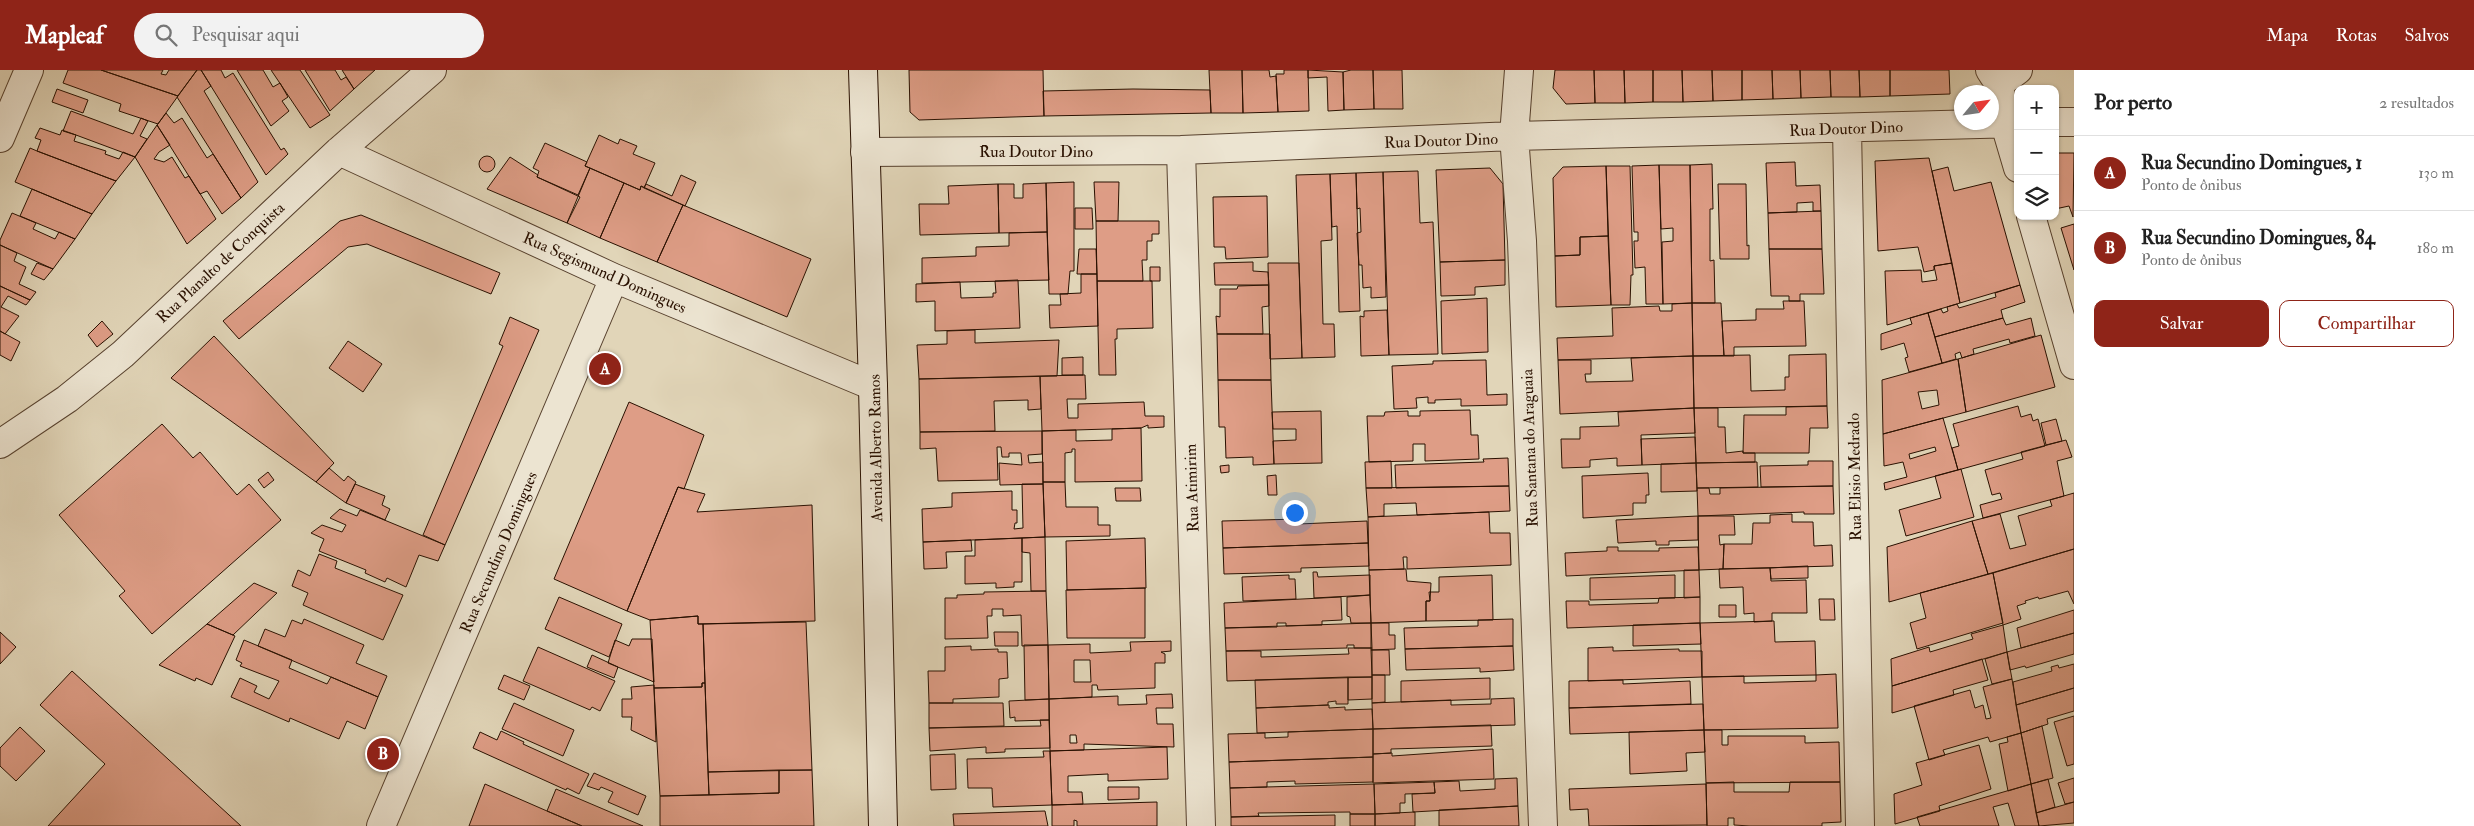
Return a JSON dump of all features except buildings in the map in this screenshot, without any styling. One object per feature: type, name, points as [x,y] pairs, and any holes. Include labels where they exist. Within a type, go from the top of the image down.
[{"type":"street","points":[[0,138],[29,70]]},
{"type":"street","name":"Rua Planalto de Conquista","points":[[0,444],[67,400],[123,354],[339,151],[432,70]]},
{"type":"street","name":"Avenida Alberto Ramos","points":[[863,70],[874,386],[883,826]]},
{"type":"street","name":"Rua Santana do Araguaia","points":[[1519,70],[1514,136],[1522,240],[1543,826]]},
{"type":"street","points":[[2002,75],[2014,142]]},
{"type":"street","points":[[2059,122],[2074,122]]},
{"type":"street","name":"Rua Doutor Dino","points":[[865,152],[1181,150],[1514,136],[2011,123]]},
{"type":"street","name":"Rua Elisio Medrado","points":[[1847,128],[1860,826]]},
{"type":"street","name":"Rua Atimirim","points":[[1181,150],[1201,826]]},
{"type":"street","name":"Rua Segismund Domingues","points":[[339,151],[614,278],[874,386]]},
{"type":"street","points":[[2032,220],[2074,365]]},
{"type":"street","name":"Rua Secundino Domingues","points":[[381,826],[614,278]]},
{"type":"place","name":"Rua Secundino Domingues, 1","points":[[605,369]]},
{"type":"place","name":"Rua Secundino Domingues, 84","points":[[383,754]]}]
